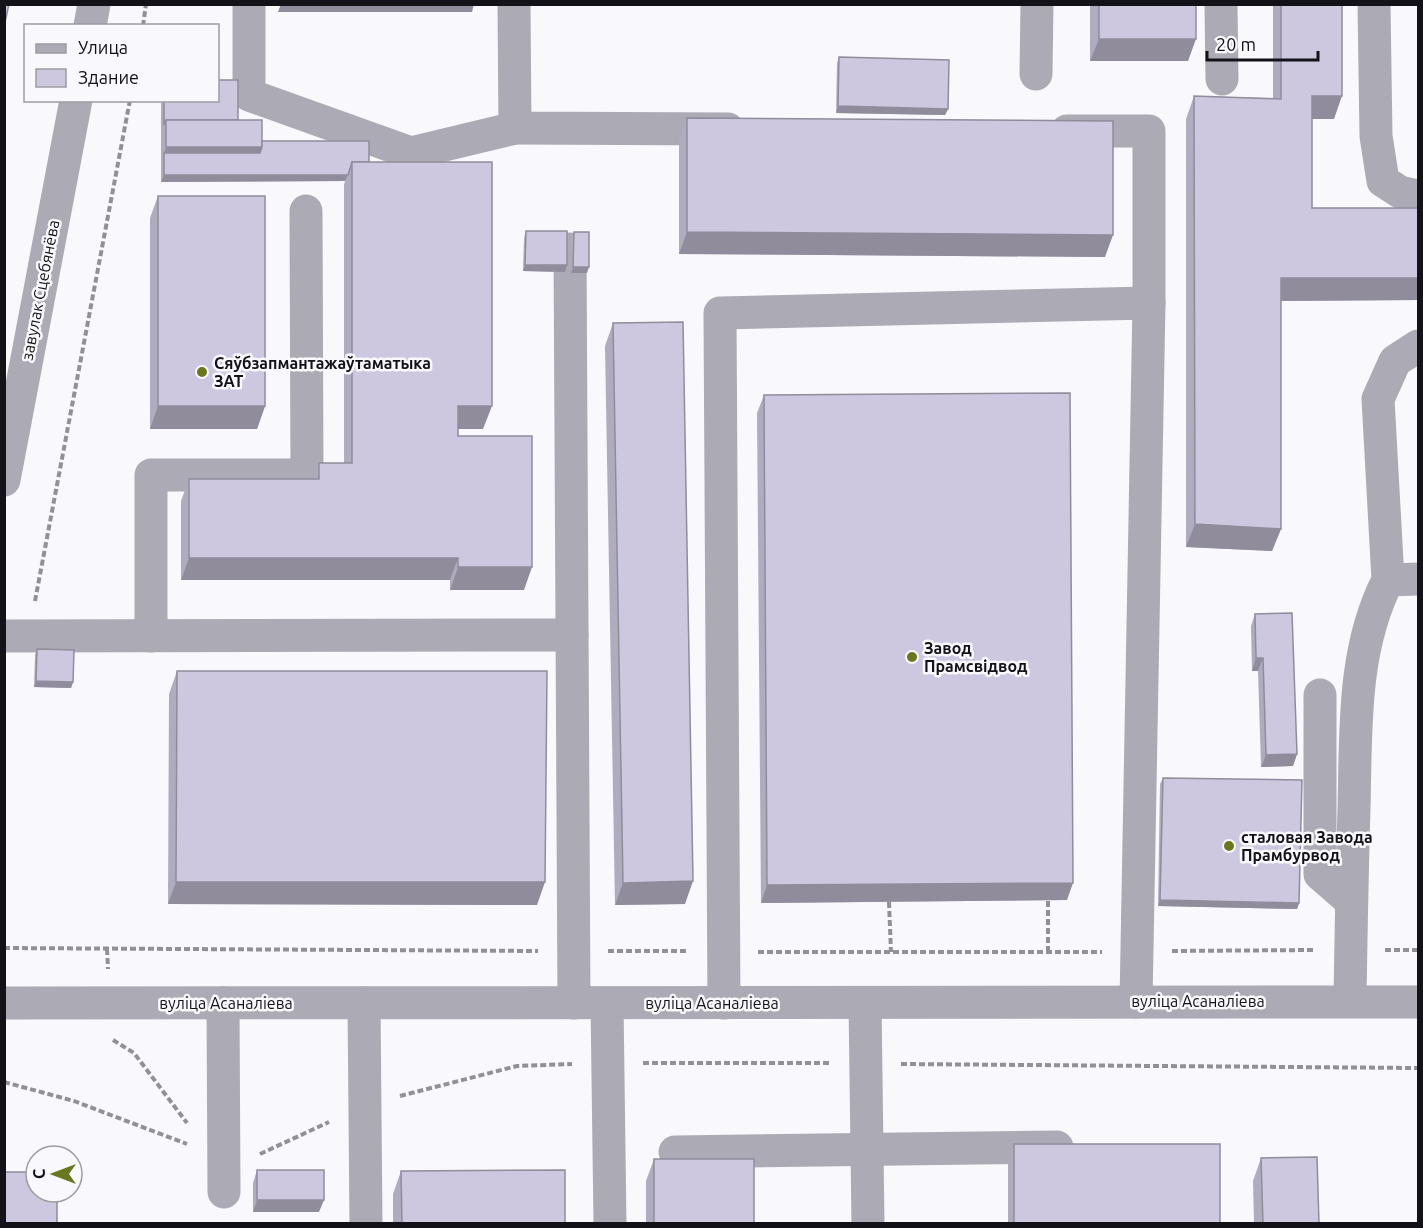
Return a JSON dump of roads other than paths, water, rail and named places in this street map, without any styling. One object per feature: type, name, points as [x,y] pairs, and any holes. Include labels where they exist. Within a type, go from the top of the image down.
[{"type":"street","points":[[90,24],[94,4]]},
{"type":"street","points":[[249,4],[249,95],[411,153],[515,128],[754,129]]},
{"type":"street","points":[[514,4],[515,128]]},
{"type":"street","points":[[1036,74],[1037,4]]},
{"type":"street","points":[[1221,4],[1222,79]]},
{"type":"street","points":[[1374,4],[1376,136],[1383,181],[1400,192],[1419,196]]},
{"type":"street","name":"завулак Сцебянёва","points":[[4,480],[76,102]]},
{"type":"street","points":[[1041,130],[1149,131],[1149,303],[1136,1002]]},
{"type":"street","points":[[152,636],[152,475],[307,475],[306,211]]},
{"type":"street","points":[[570,249],[574,1003]]},
{"type":"street","points":[[724,1003],[720,313],[1149,303]]},
{"type":"street","points":[[1350,1001],[1356,730],[1362,657],[1376,603],[1403,580],[1378,399],[1395,361],[1419,346]]},
{"type":"street","points":[[16,636],[572,635]]},
{"type":"street","points":[[1320,695],[1320,874],[1351,901]]},
{"type":"street","name":"вуліца Асаналіева","points":[[4,1003],[1419,1002]]},
{"type":"street","points":[[223,1003],[224,1182]]},
{"type":"street","points":[[364,1003],[366,1224]]},
{"type":"street","points":[[607,1003],[610,1224]]},
{"type":"street","points":[[865,1003],[868,1224]]},
{"type":"street","points":[[675,1152],[1092,1146]]},
{"type":"place","name":"Сяўбзапмантажаўтаматыка ЗАТ","points":[[202,372]]},
{"type":"place","name":"Завод Прамсвідвод","points":[[912,657]]},
{"type":"place","name":"сталовая Завода Прамбурвод","points":[[1229,846]]}]
